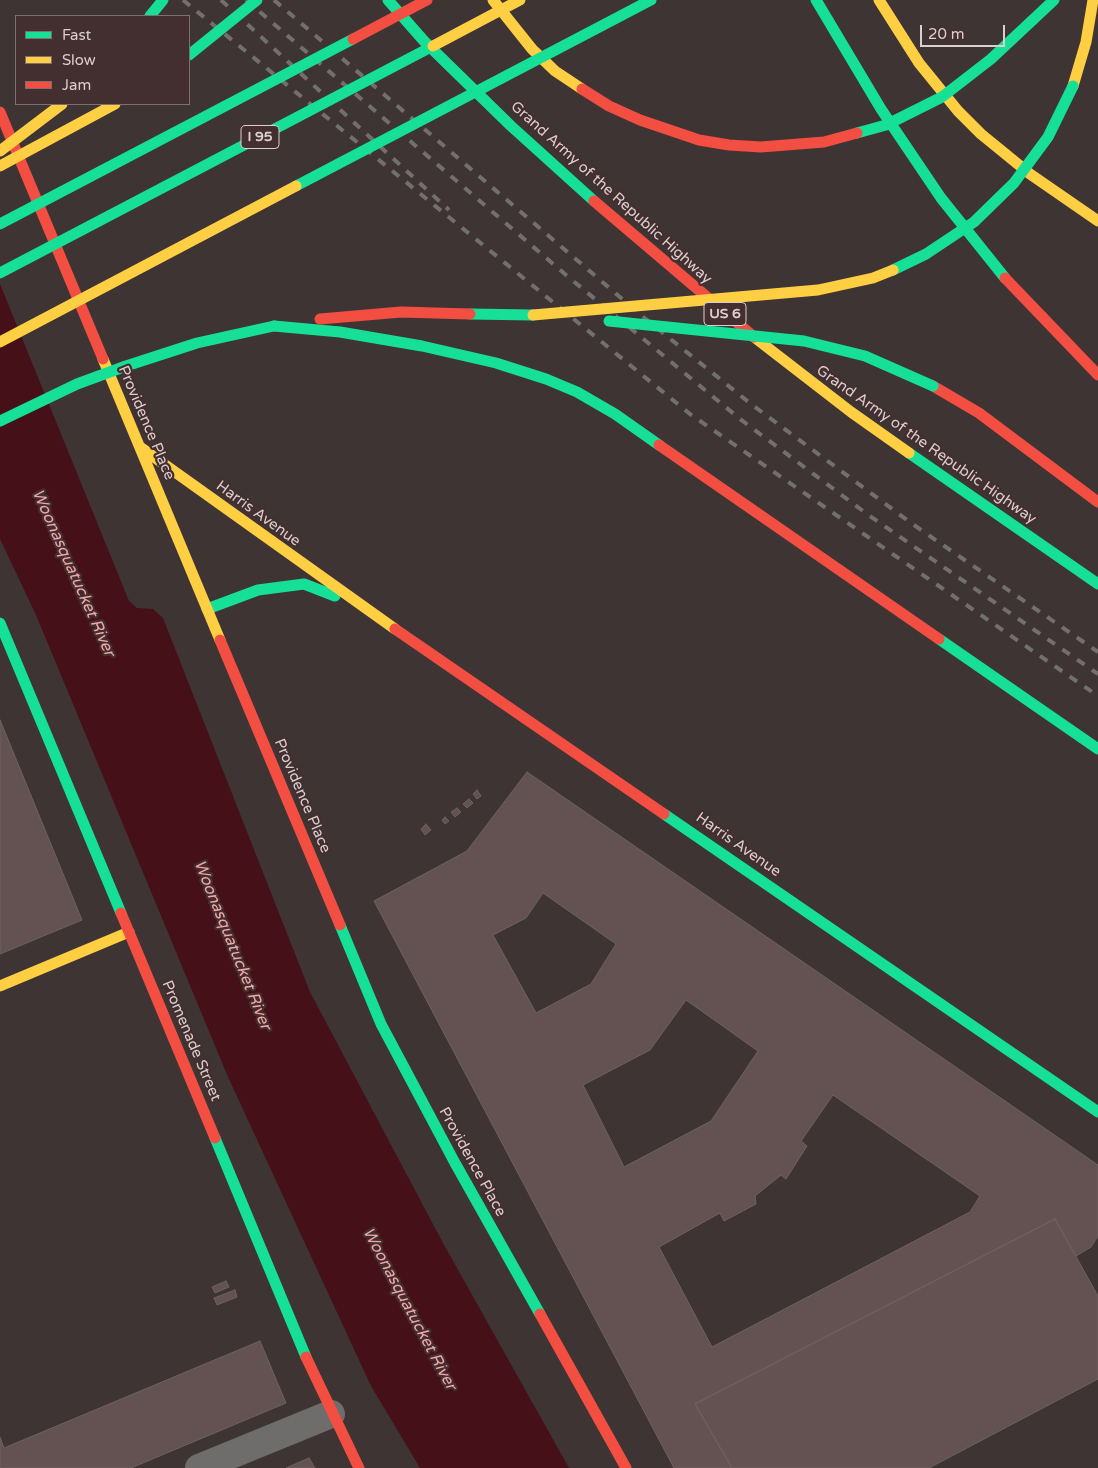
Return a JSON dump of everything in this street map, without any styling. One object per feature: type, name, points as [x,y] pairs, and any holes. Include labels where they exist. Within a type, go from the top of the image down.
[{"type":"main road","points":[[151,15],[163,0]]},
{"type":"main road","points":[[190,54],[257,0]]},
{"type":"main road","name":"Grand Army of the Republic Highway","points":[[388,0],[430,47],[518,132],[626,230],[722,311],[850,412],[1098,584]]},
{"type":"main road","points":[[0,224],[427,0]]},
{"type":"main road","points":[[493,0],[532,49],[555,70],[609,106],[640,120],[699,140],[729,145],[761,147],[824,142],[886,125],[942,97],[991,59],[1054,0]]},
{"type":"main road","name":"I 95","points":[[0,273],[520,0]]},
{"type":"main road","points":[[0,342],[651,0]]},
{"type":"main road","points":[[816,0],[881,110],[941,198],[1009,282],[1098,375]]},
{"type":"main road","points":[[879,0],[919,63],[964,116],[1030,174],[1098,221]]},
{"type":"main road","points":[[533,315],[818,290],[873,278],[900,267],[934,249],[974,222],[1014,183],[1048,137],[1073,86],[1086,42],[1093,0]]},
{"type":"main road","points":[[498,80],[662,4]]},
{"type":"main road","points":[[0,152],[61,105]]},
{"type":"main road","points":[[0,166],[113,105]]},
{"type":"main road","name":"Providence Place","points":[[0,112],[381,1024],[455,1163],[626,1468]]},
{"type":"main road","points":[[0,420],[77,384],[134,363],[198,343],[274,326],[351,316],[401,312],[533,315],[771,336],[804,341],[865,356],[924,381],[952,396],[1006,432],[1093,498]]},
{"type":"main road","points":[[274,326],[340,332],[422,346],[496,363],[546,379],[577,392],[615,414],[1098,748]]},
{"type":"main road","name":"Harris Avenue","points":[[140,447],[360,605],[1098,1112]]},
{"type":"main road","name":"Harris Avenue","points":[[208,609],[258,590],[304,584],[360,605]]},
{"type":"main road","name":"Promenade Street","points":[[0,623],[331,1414],[359,1468]]},
{"type":"main road","points":[[0,986],[129,932]]},
{"type":"street","points":[[198,1468],[331,1414]]},
{"type":"water","name":"Woonasquatucket River","points":[[0,284],[129,601],[137,608],[153,609],[163,618],[310,992],[443,1243],[569,1468],[420,1468],[371,1386],[228,1077],[36,615],[0,539]]},
{"type":"building","points":[[0,720],[82,920],[0,954]]},
{"type":"building","points":[[527,772],[1098,1165],[1098,1236],[1091,1247],[1076,1256],[1055,1219],[695,1404],[732,1468],[674,1468],[374,901],[467,851]],"holes":[[[543,893],[616,944],[591,984],[536,1013],[493,935],[526,918]],[[686,1000],[758,1051],[711,1121],[624,1167],[583,1085],[650,1050]],[[833,1095],[980,1196],[970,1212],[712,1347],[659,1247],[720,1213],[724,1221],[756,1204],[755,1196],[781,1175],[786,1179],[807,1146],[801,1141]]]},
{"type":"building","points":[[477,790],[481,796],[477,799],[473,794]]},
{"type":"building","points":[[469,799],[473,803],[467,808],[463,804]]},
{"type":"building","points":[[457,808],[461,812],[455,817],[451,812]]},
{"type":"building","points":[[445,817],[449,821],[445,824],[442,820]]},
{"type":"building","points":[[426,824],[431,830],[425,835],[421,829]]},
{"type":"building","points":[[1055,1219],[1098,1296],[1098,1379],[929,1468],[732,1468],[695,1404]]},
{"type":"building","points":[[226,1281],[229,1287],[215,1293],[212,1287]]},
{"type":"building","points":[[235,1290],[237,1297],[217,1305],[214,1298]]},
{"type":"building","points":[[260,1341],[286,1403],[131,1468],[0,1468],[0,1437],[4,1448]]},
{"type":"building","points":[[309,1458],[315,1468],[286,1468]]},
{"type":"railway","points":[[183,0],[690,414],[1098,696]]},
{"type":"railway","points":[[221,0],[449,210]]},
{"type":"railway","points":[[246,0],[566,275],[740,419],[867,514],[1098,674]]},
{"type":"railway","points":[[274,0],[642,316],[751,404],[911,523],[1098,652]]},
{"type":"traffic: fast","points":[[151,15],[163,0]]},
{"type":"traffic: fast","points":[[190,54],[257,0]]},
{"type":"traffic: fast","points":[[388,0],[424,41],[511,126],[594,201]]},
{"type":"traffic: fast","points":[[296,186],[651,0]]},
{"type":"traffic: fast","points":[[816,0],[881,109],[941,198],[1005,278]]},
{"type":"traffic: fast","points":[[857,133],[886,125],[942,97],[991,59],[1054,0]]},
{"type":"traffic: fast","points":[[0,224],[353,39]]},
{"type":"traffic: fast","points":[[0,273],[433,46]]},
{"type":"traffic: fast","points":[[893,270],[926,254],[974,222],[1014,183],[1048,137],[1073,86]]},
{"type":"traffic: fast","points":[[470,314],[533,315]]},
{"type":"traffic: fast","points":[[609,321],[804,341],[865,356],[933,386]]},
{"type":"traffic: fast","points":[[274,326],[340,332],[422,346],[496,363],[546,379],[577,392],[615,414],[659,445]]},
{"type":"traffic: fast","points":[[0,421],[77,384],[126,366],[197,343],[274,326]]},
{"type":"traffic: fast","points":[[909,453],[1098,584]]},
{"type":"traffic: fast","points":[[207,609],[258,590],[304,584],[335,596]]},
{"type":"traffic: fast","points":[[0,623],[121,913]]},
{"type":"traffic: fast","points":[[939,639],[1098,749]]},
{"type":"traffic: fast","points":[[664,814],[1098,1112]]},
{"type":"traffic: fast","points":[[340,925],[381,1024],[455,1163],[540,1314]]},
{"type":"traffic: fast","points":[[215,1138],[306,1357]]},
{"type":"traffic: slow","points":[[493,0],[532,49],[555,71],[582,89]]},
{"type":"traffic: slow","points":[[433,46],[520,0]]},
{"type":"traffic: slow","points":[[879,0],[919,63],[958,111],[981,134],[1030,174],[1098,221]]},
{"type":"traffic: slow","points":[[1073,86],[1086,42],[1093,0]]},
{"type":"traffic: slow","points":[[0,151],[61,105]]},
{"type":"traffic: slow","points":[[0,166],[113,105]]},
{"type":"traffic: slow","points":[[0,342],[296,186]]},
{"type":"traffic: slow","points":[[533,315],[818,290],[873,278],[893,270]]},
{"type":"traffic: slow","points":[[754,337],[851,412],[909,453]]},
{"type":"traffic: slow","points":[[103,359],[220,640]]},
{"type":"traffic: slow","points":[[140,447],[395,629]]},
{"type":"traffic: slow","points":[[0,986],[129,932]]},
{"type":"traffic: jam","points":[[353,39],[427,0]]},
{"type":"traffic: jam","points":[[582,89],[609,106],[640,120],[699,140],[729,145],[761,147],[824,142],[857,133]]},
{"type":"traffic: jam","points":[[0,112],[103,359]]},
{"type":"traffic: jam","points":[[594,201],[754,337]]},
{"type":"traffic: jam","points":[[1005,278],[1098,375]]},
{"type":"traffic: jam","points":[[320,319],[401,312],[470,314]]},
{"type":"traffic: jam","points":[[933,386],[979,413],[1098,502]]},
{"type":"traffic: jam","points":[[659,445],[939,639]]},
{"type":"traffic: jam","points":[[395,629],[664,814]]},
{"type":"traffic: jam","points":[[220,640],[340,925]]},
{"type":"traffic: jam","points":[[121,913],[215,1138]]},
{"type":"traffic: jam","points":[[540,1314],[626,1468]]},
{"type":"traffic: jam","points":[[306,1357],[359,1468]]}]
